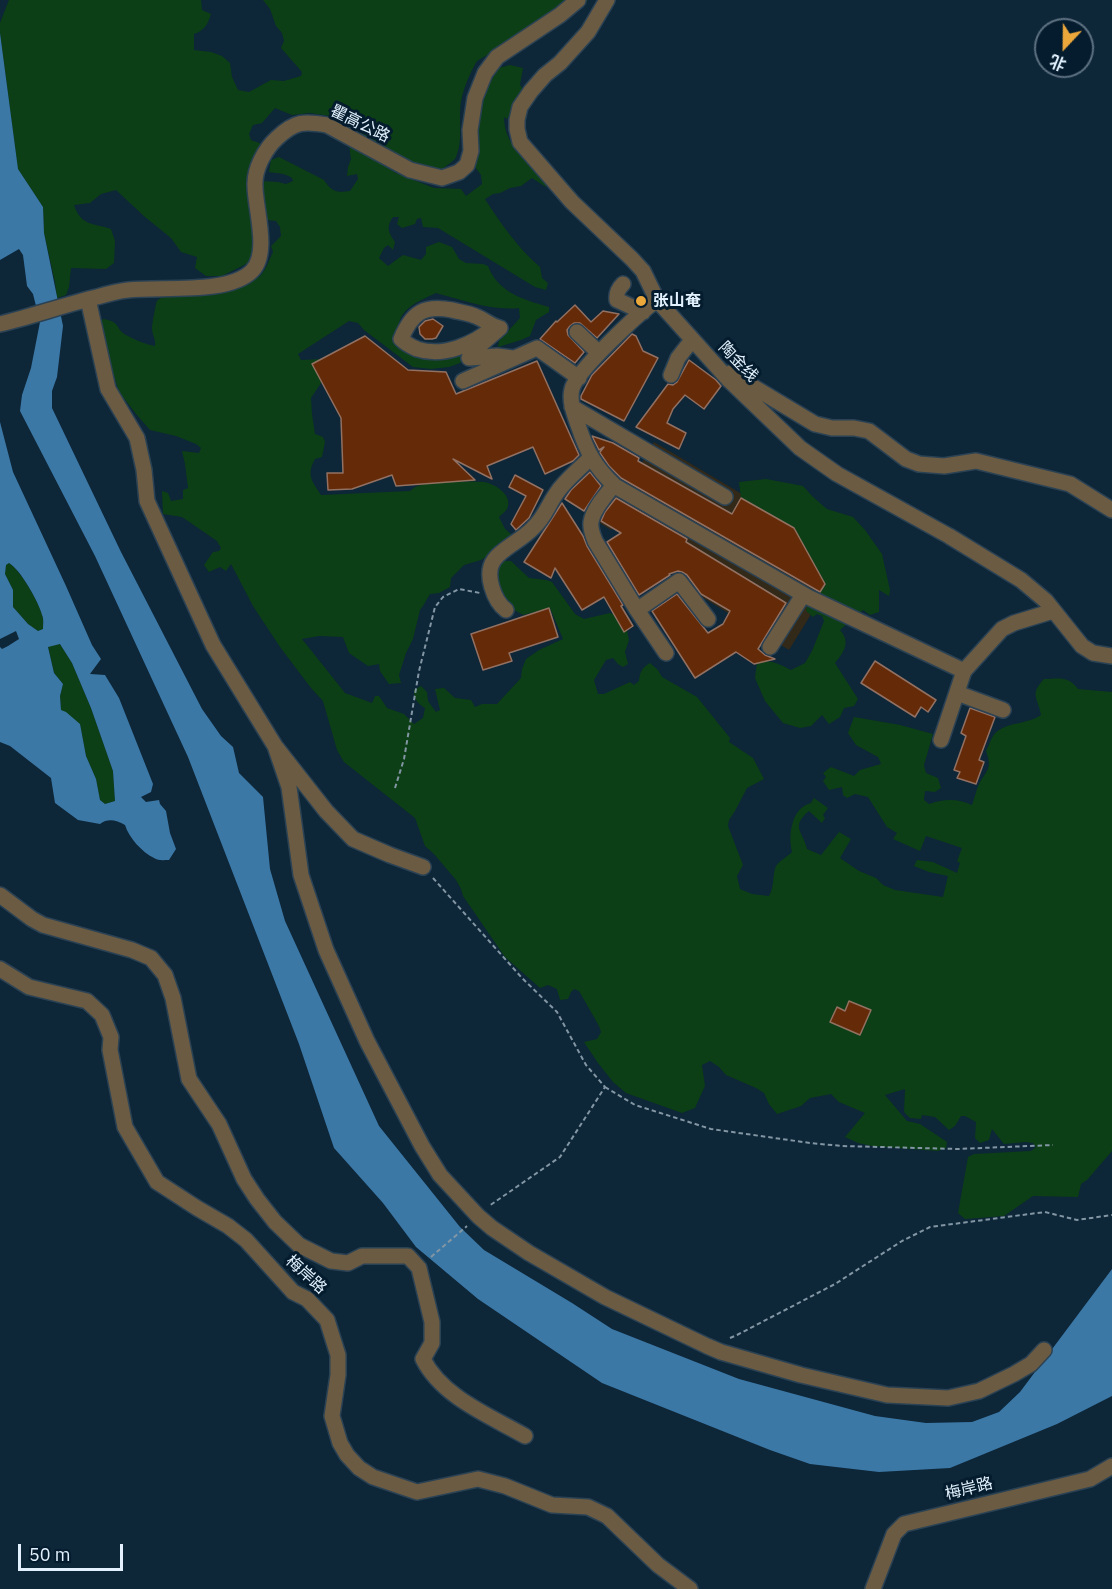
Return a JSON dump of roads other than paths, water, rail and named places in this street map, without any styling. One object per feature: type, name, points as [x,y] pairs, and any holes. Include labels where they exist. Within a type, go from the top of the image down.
[{"type":"street","name":"瞿高公路","points":[[0,324],[127,290],[212,287],[227,284],[248,274],[259,260],[261,239],[254,184],[260,163],[268,146],[288,128],[300,123],[312,122],[327,125],[410,170],[442,178],[459,172],[467,165],[471,151],[470,130],[475,98],[485,73],[497,57],[578,0]]},
{"type":"street","name":"陶金线","points":[[607,0],[588,32],[560,63],[545,75],[520,107],[517,120],[520,142],[572,202],[643,271],[657,300],[728,379],[800,448],[837,474],[949,536],[1022,580],[1046,601],[1082,646],[1093,653],[1112,656]]},
{"type":"street","points":[[623,284],[616,295],[617,300],[643,312]]},
{"type":"street","points":[[657,300],[599,353],[572,387],[572,407],[586,450],[602,473],[614,485],[643,503],[803,595],[964,671]]},
{"type":"street","points":[[80,301],[108,389],[136,438],[144,470],[147,501],[213,645],[275,746],[326,811],[353,839],[423,867]]},
{"type":"street","points":[[495,327],[481,338],[454,350],[427,352],[405,344],[401,339],[408,323],[420,313],[431,308],[474,315],[500,328],[472,352],[469,358],[497,356],[513,358]]},
{"type":"street","points":[[577,332],[599,353]]},
{"type":"street","points":[[671,375],[678,358],[693,340]]},
{"type":"street","points":[[463,381],[537,348],[579,378]]},
{"type":"street","points":[[715,364],[814,424],[869,431],[906,459],[919,464],[944,466],[976,461],[1070,484],[1112,510]]},
{"type":"street","points":[[572,407],[725,497]]},
{"type":"street","points":[[507,610],[494,596],[491,583],[493,561],[501,552],[524,538],[543,519],[556,493],[591,457]]},
{"type":"street","points":[[614,485],[597,509],[591,522],[591,530],[595,541],[637,610],[666,653]]},
{"type":"street","points":[[637,610],[679,581],[708,620]]},
{"type":"street","points":[[770,646],[803,595]]},
{"type":"street","points":[[940,740],[964,671],[1002,629],[1053,610]]},
{"type":"street","points":[[957,693],[1003,711]]},
{"type":"street","points":[[275,746],[289,787],[301,875],[326,950],[367,1041],[422,1146],[440,1175],[492,1228],[529,1253],[604,1297],[721,1352],[801,1375],[887,1395],[948,1398],[979,1390],[1031,1364],[1044,1350]]},
{"type":"street","points":[[0,895],[43,925],[132,950],[151,958],[165,975],[173,998],[189,1079],[219,1124],[244,1179],[257,1199],[275,1222],[299,1245],[331,1261],[348,1263],[362,1256],[408,1256],[419,1268],[432,1322],[432,1343],[423,1359],[427,1366],[453,1395],[525,1436]]},
{"type":"street","name":"梅岸路","points":[[0,969],[29,987],[87,1001],[102,1015],[111,1037],[110,1050],[125,1126],[157,1182],[228,1226],[246,1240],[293,1292],[307,1299],[327,1320],[338,1355],[338,1375],[332,1416],[340,1443],[359,1468],[373,1477],[417,1492],[478,1479],[505,1486],[552,1505],[588,1507],[608,1516],[658,1565],[690,1589]]},
{"type":"street","name":"梅岸路","points":[[873,1589],[894,1534],[904,1524],[1090,1479],[1112,1466]]},
{"type":"water","points":[[0,33],[18,169],[43,207],[44,233],[63,326],[57,377],[52,391],[52,408],[121,552],[202,709],[221,736],[233,747],[239,773],[263,797],[270,869],[285,921],[379,1126],[460,1227],[484,1250],[612,1329],[739,1379],[875,1416],[926,1423],[972,1422],[999,1412],[1020,1392],[1112,1269],[1112,1396],[1057,1424],[950,1468],[879,1472],[810,1464],[602,1383],[478,1299],[416,1247],[383,1203],[334,1148],[299,1044],[188,757],[95,556],[20,411],[40,322],[33,294],[27,286],[23,255],[19,249],[0,260]]},
{"type":"water","points":[[0,422],[13,472],[92,645],[101,659],[90,674],[105,675],[119,698],[153,784],[151,792],[141,797],[146,802],[159,800],[166,811],[176,849],[169,860],[157,860],[145,852],[133,840],[122,823],[109,820],[100,824],[78,820],[55,803],[51,778],[10,746],[0,742],[0,647],[2,649],[19,639],[16,631],[0,639]],"holes":[[[9,563],[33,594],[43,617],[43,629],[38,631],[28,624],[13,607],[13,590],[5,574],[6,565]],[[60,644],[72,663],[91,708],[113,771],[115,801],[105,804],[100,800],[96,779],[86,756],[80,724],[61,710],[60,696],[63,684],[54,673],[48,647]]]},
{"type":"place","name":"张山奄","points":[[641,301]]}]
